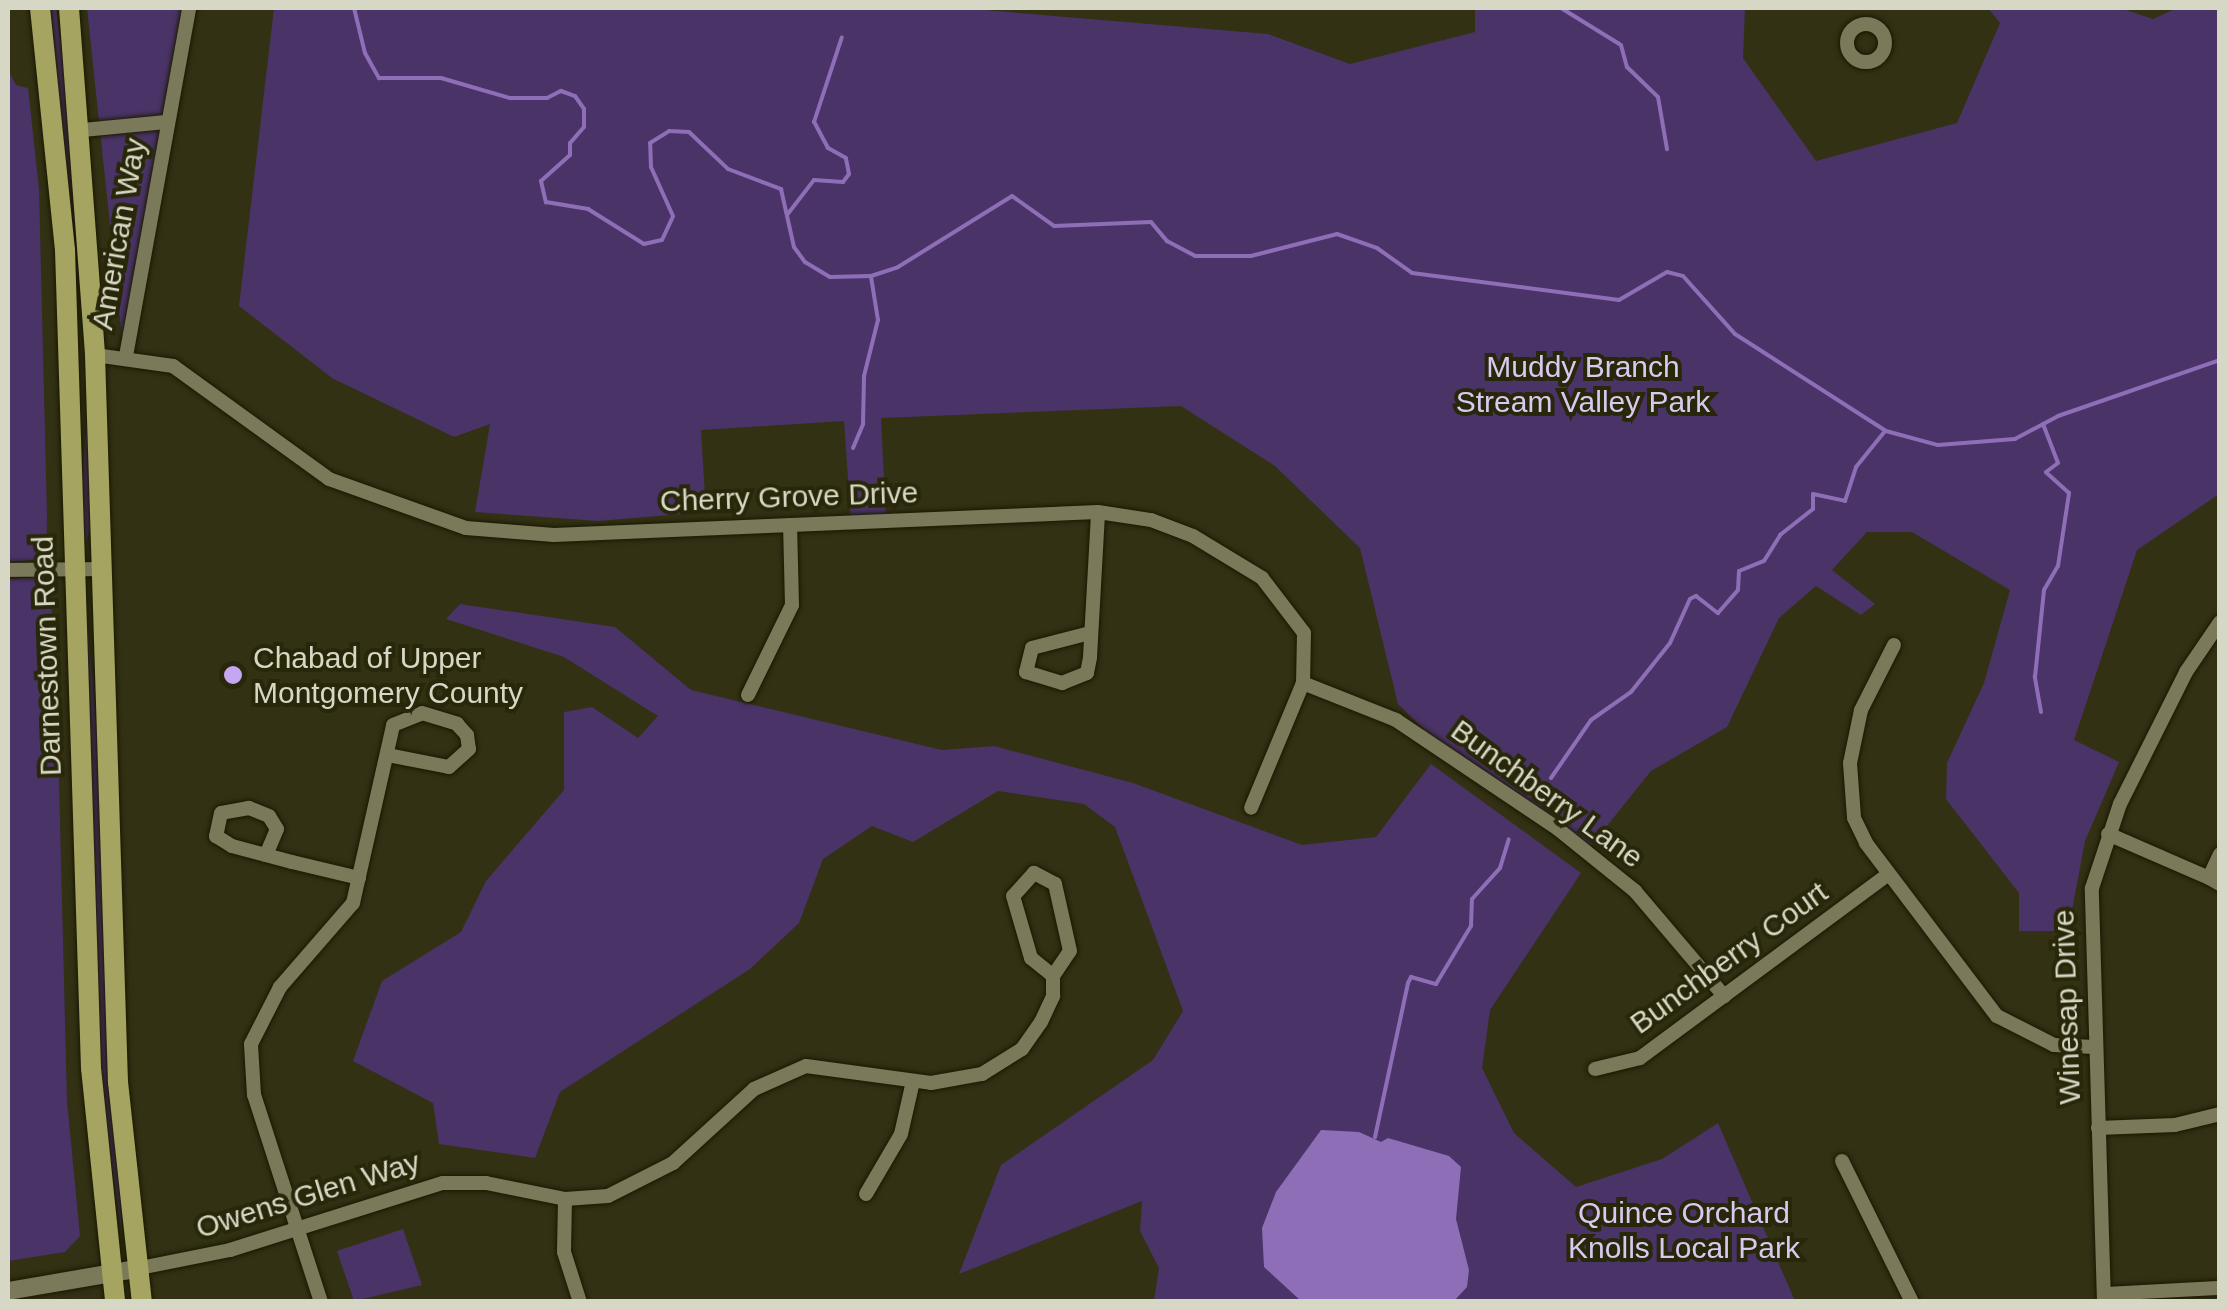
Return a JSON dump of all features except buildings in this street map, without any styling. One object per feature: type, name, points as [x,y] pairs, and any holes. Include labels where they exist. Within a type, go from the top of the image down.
[{"type":"main road","name":"Darnestown Road","points":[[40,8],[65,250],[92,1068],[108,1274],[115,1302]]},
{"type":"main road","name":"Darnestown Road","points":[[69,8],[82,130],[95,355],[118,1082],[135,1269],[142,1302]]},
{"type":"street","name":"American Way","points":[[126,356],[189,8]]},
{"type":"street","name":"American Way","points":[[82,130],[167,122]]},
{"type":"street","name":"Cherry Grove Drive","points":[[95,355],[126,356],[173,366],[329,479],[466,528],[554,535],[1098,512],[1151,520],[1193,536],[1262,578],[1304,633],[1303,682],[1252,808]]},
{"type":"street","points":[[1090,633],[1032,648],[1026,672],[1039,680],[1076,682],[1089,665],[1098,512]]},
{"type":"street","points":[[748,695],[792,605],[790,525]]},
{"type":"street","points":[[8,570],[100,569]]},
{"type":"street","name":"Winesap Drive","points":[[2104,1298],[2089,912],[2108,834],[2186,672],[2220,622]]},
{"type":"street","points":[[1894,645],[1860,710],[1850,763],[1854,818],[1888,875],[1997,1016],[2054,1045],[2094,1047]]},
{"type":"street","name":"Bunchberry Lane","points":[[1303,682],[1396,720],[1558,829],[1635,891],[1724,996]]},
{"type":"street","points":[[321,1302],[254,1095],[251,1044],[280,987],[346,914],[359,878],[393,725],[405,716],[440,719],[467,734],[469,749],[449,767],[388,755]]},
{"type":"street","points":[[266,855],[277,829],[269,816],[249,808],[221,812],[216,836],[266,855],[359,878]]},
{"type":"street","points":[[2108,834],[2214,881],[2220,854]]},
{"type":"street","name":"Owens Glen Way","points":[[135,1269],[298,1229],[443,1183],[486,1183],[566,1200],[608,1196],[644,1182],[754,1089],[785,1073],[825,1066],[913,1081],[982,1074],[1022,1049],[1053,996],[1053,976],[1070,951],[1056,884],[1034,873],[1014,896],[1031,958],[1053,976]]},
{"type":"street","name":"Bunchberry Court","points":[[1595,1069],[1640,1058],[1888,875]]},
{"type":"street","points":[[866,1194],[901,1134],[913,1081]]},
{"type":"street","points":[[2098,1128],[2175,1125],[2220,1114]]},
{"type":"street","points":[[1842,1161],[1912,1302]]},
{"type":"street","points":[[566,1200],[564,1252],[580,1302]]},
{"type":"street","points":[[16,1294],[135,1269]]},
{"type":"street","points":[[2104,1298],[2220,1288]]},
{"type":"green space","points":[[44,8],[56,8],[68,98],[84,325]]},
{"type":"green space","points":[[87,8],[184,8],[122,338]]},
{"type":"green space","name":"Muddy Branch Stream Valley Park","points":[[274,8],[961,8],[1268,34],[1350,64],[1475,32],[1475,8],[1745,8],[1743,58],[1816,161],[1957,123],[2000,23],[1988,8],[2120,8],[2153,19],[2177,8],[2219,8],[2219,494],[2137,550],[2074,740],[2119,762],[2085,841],[2068,931],[2019,931],[2019,893],[1946,799],[1947,763],[1984,683],[2010,590],[1912,532],[1867,532],[1832,570],[1875,604],[1861,615],[1816,586],[1779,618],[1727,727],[1651,771],[1586,852],[1452,757],[1398,704],[1360,548],[1275,466],[1181,406],[881,418],[886,521],[851,522],[844,421],[701,430],[706,512],[598,521],[475,512],[490,424],[454,437],[332,378],[239,306]]},
{"type":"green space","points":[[8,70],[16,85],[28,88],[39,189],[47,516],[46,559],[8,562]]},
{"type":"green space","points":[[87,421],[91,524],[86,543],[80,506]]},
{"type":"green space","points":[[8,579],[49,580],[56,662],[67,1101],[80,1236],[65,1252],[8,1261]]},
{"type":"green space","points":[[86,601],[97,736],[122,1235],[100,1083]]},
{"type":"green space","name":"Quince Orchard Knolls Local Park","points":[[460,604],[615,627],[691,690],[942,750],[994,746],[1133,783],[1302,845],[1376,837],[1431,764],[1581,873],[1490,1010],[1482,1068],[1514,1133],[1576,1187],[1662,1159],[1718,1123],[1795,1301],[1154,1301],[1159,1268],[1140,1231],[1142,1201],[959,1274],[1001,1165],[1153,1060],[1183,1011],[1115,827],[1084,804],[998,791],[913,842],[872,826],[823,859],[799,923],[750,969],[560,1092],[535,1158],[439,1144],[433,1103],[353,1061],[382,981],[461,932],[486,881],[564,790],[564,712],[592,707],[638,738],[658,716],[564,657],[446,619]]},
{"type":"green space","points":[[403,1229],[422,1285],[354,1301],[337,1251]]},
{"type":"shaded area","points":[[1321,1130],[1359,1132],[1381,1142],[1388,1138],[1449,1156],[1461,1167],[1456,1219],[1469,1270],[1467,1287],[1454,1301],[1301,1301],[1264,1267],[1262,1228],[1276,1192]]},
{"type":"waterway","points":[[354,8],[365,53],[379,78],[441,78],[510,98],[547,98],[561,91],[575,96],[584,109],[584,127],[570,143],[570,155],[541,181],[546,202],[588,209],[644,244],[662,240],[673,216],[651,167],[650,143],[669,131],[689,132],[728,169],[781,189],[794,247],[805,262],[830,277],[871,276],[898,267],[1012,196],[1054,226],[1151,222],[1167,241],[1195,256],[1251,256],[1337,234],[1377,248],[1412,273],[1619,300],[1667,272],[1683,276],[1735,334],[1886,431],[1938,445],[2015,439],[2058,416],[2220,360]]},
{"type":"waterway","points":[[1561,8],[1621,45],[1627,67],[1658,97],[1667,149]]},
{"type":"waterway","points":[[787,215],[814,180],[843,182],[849,174],[846,158],[828,148],[814,122],[842,37]]},
{"type":"waterway","points":[[8,120],[8,144]]},
{"type":"waterway","points":[[853,448],[863,424],[864,376],[878,320],[871,277]]},
{"type":"waterway","points":[[2041,712],[2035,677],[2044,590],[2058,566],[2069,493],[2046,472],[2058,463],[2043,424]]},
{"type":"waterway","points":[[1551,778],[1591,720],[1631,692],[1670,643],[1690,599],[1696,596],[1718,613],[1738,590],[1739,571],[1764,561],[1780,535],[1813,509],[1813,494],[1845,501],[1856,467],[1885,431]]},
{"type":"waterway","points":[[1375,1137],[1408,983],[1411,977],[1436,984],[1471,926],[1472,899],[1500,868],[1509,839]]},
{"type":"place","name":"Chabad of Upper Montgomery County","points":[[233,675]]}]
